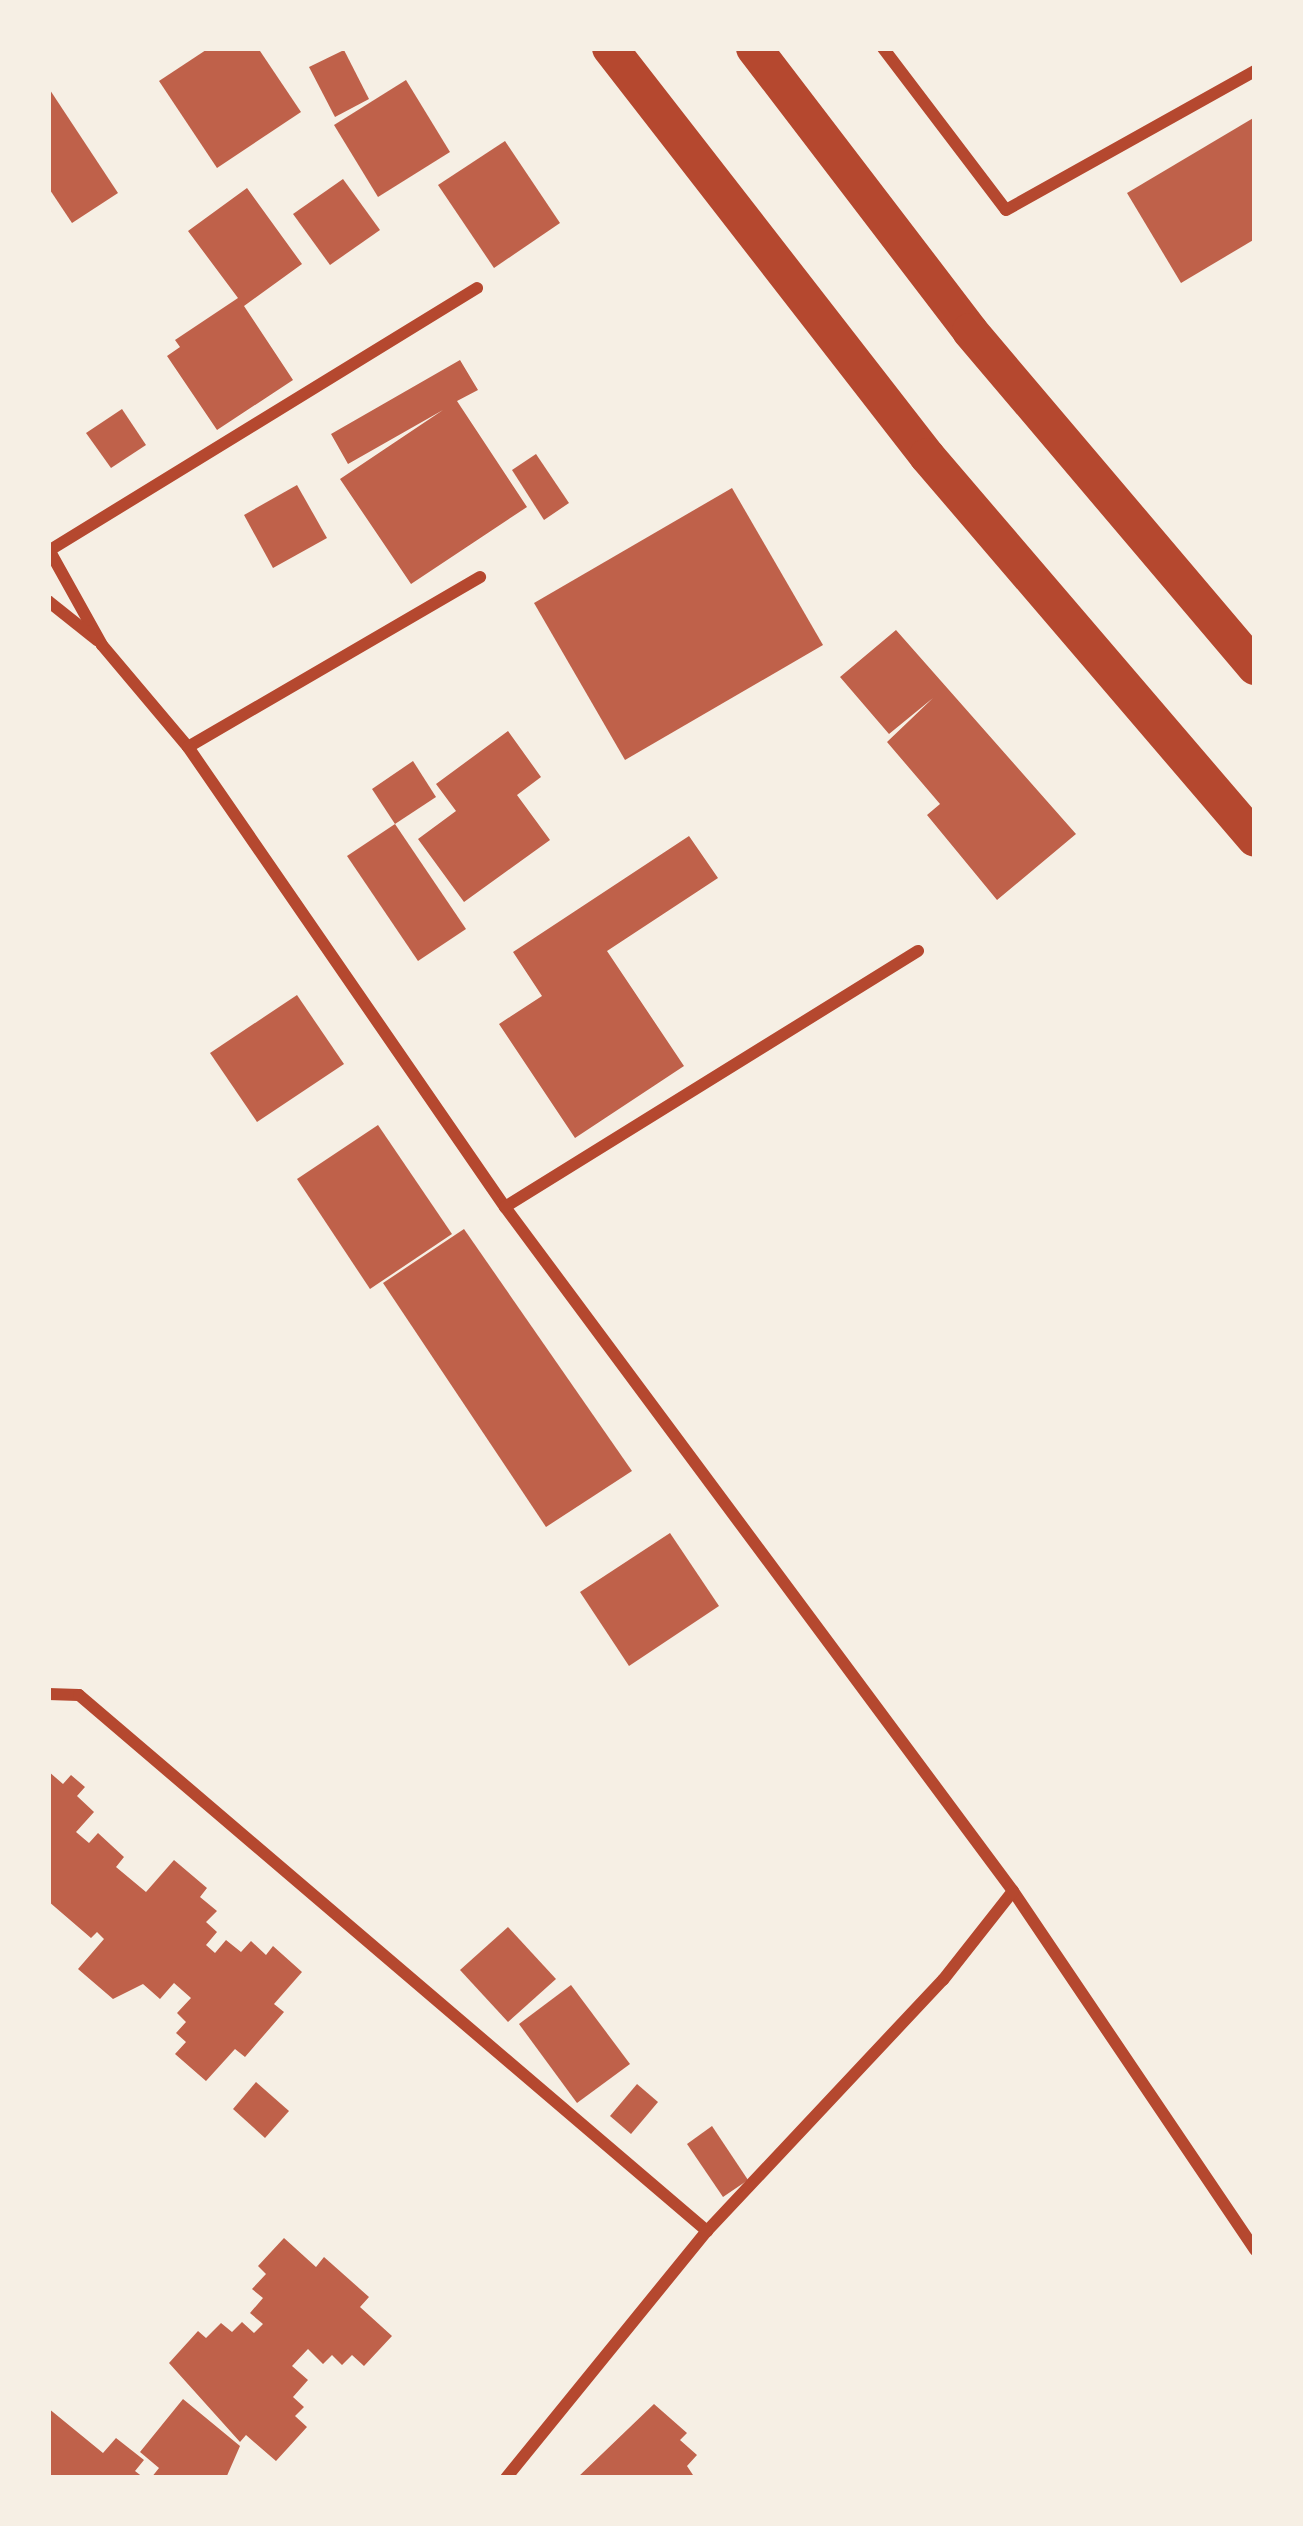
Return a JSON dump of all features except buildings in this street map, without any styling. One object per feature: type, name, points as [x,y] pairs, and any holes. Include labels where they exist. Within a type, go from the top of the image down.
[{"type":"highway","points":[[610,48],[927,456],[1255,839]]},
{"type":"highway","points":[[754,48],[970,331],[1255,667]]},
{"type":"street","points":[[883,48],[1006,211],[1255,71]]},
{"type":"street","points":[[102,645],[49,549],[477,288]]},
{"type":"street","points":[[188,747],[480,577]]},
{"type":"street","points":[[70,588],[48,598],[102,645],[188,747],[505,1208],[1013,1891],[1255,2250]]},
{"type":"street","points":[[505,1208],[918,951]]},
{"type":"street","points":[[48,1694],[79,1695],[706,2231]]},
{"type":"street","points":[[506,2478],[706,2231],[944,1980],[1013,1891]]}]
